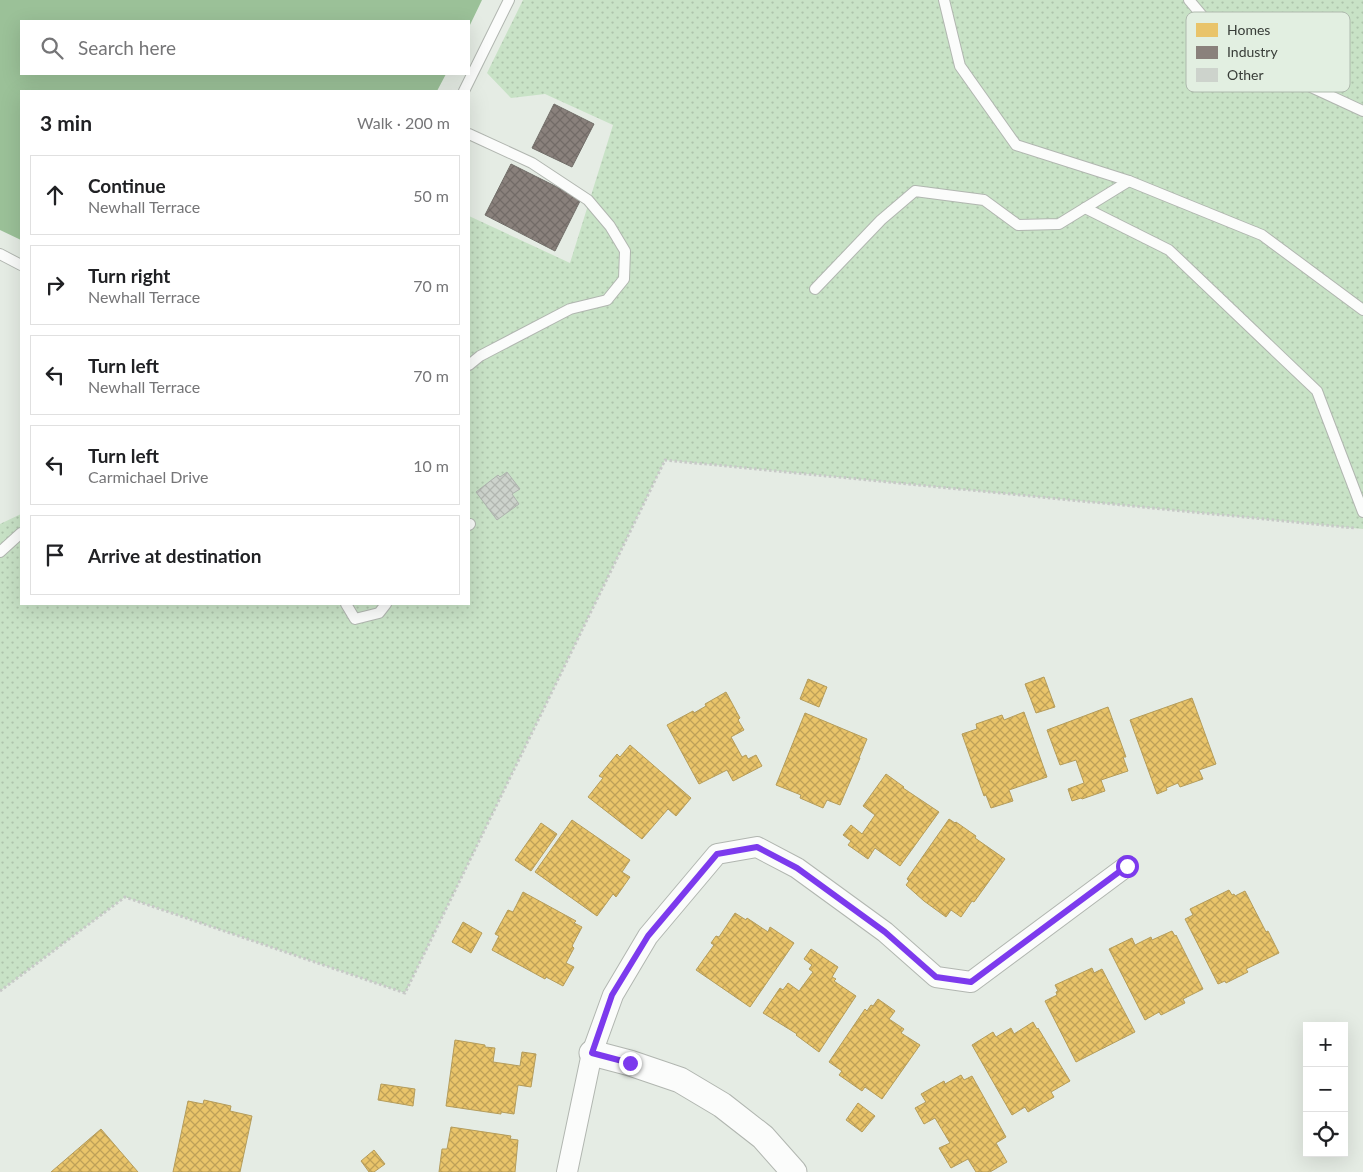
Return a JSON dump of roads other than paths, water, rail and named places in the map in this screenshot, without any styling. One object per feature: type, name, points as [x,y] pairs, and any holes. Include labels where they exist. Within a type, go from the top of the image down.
[{"type":"street","points":[[567,1172],[592,1053],[612,995],[648,936],[717,854],[757,847],[797,868],[885,932],[936,977],[971,982],[1127,866]]},
{"type":"street","points":[[592,1053],[630,1063],[680,1080],[722,1104],[763,1137],[794,1172]]},
{"type":"lane","points":[[464,90],[509,0]]},
{"type":"lane","points":[[944,0],[960,66],[1016,145],[1129,181],[1262,234],[1363,310]]},
{"type":"lane","points":[[1189,0],[1199,12]]},
{"type":"lane","points":[[1322,92],[1363,111]]},
{"type":"lane","points":[[470,134],[532,163],[588,200],[610,226],[625,251],[624,279],[607,300],[570,310],[480,356],[470,364]]},
{"type":"lane","points":[[814,289],[881,220],[915,191],[984,200],[1018,225],[1059,224],[1129,181]]},
{"type":"lane","points":[[1085,208],[1169,250],[1317,391],[1363,512]]},
{"type":"lane","points":[[0,254],[20,264]]},
{"type":"lane","points":[[0,552],[20,535]]},
{"type":"lane","points":[[347,605],[355,619],[379,613],[385,605]]}]
